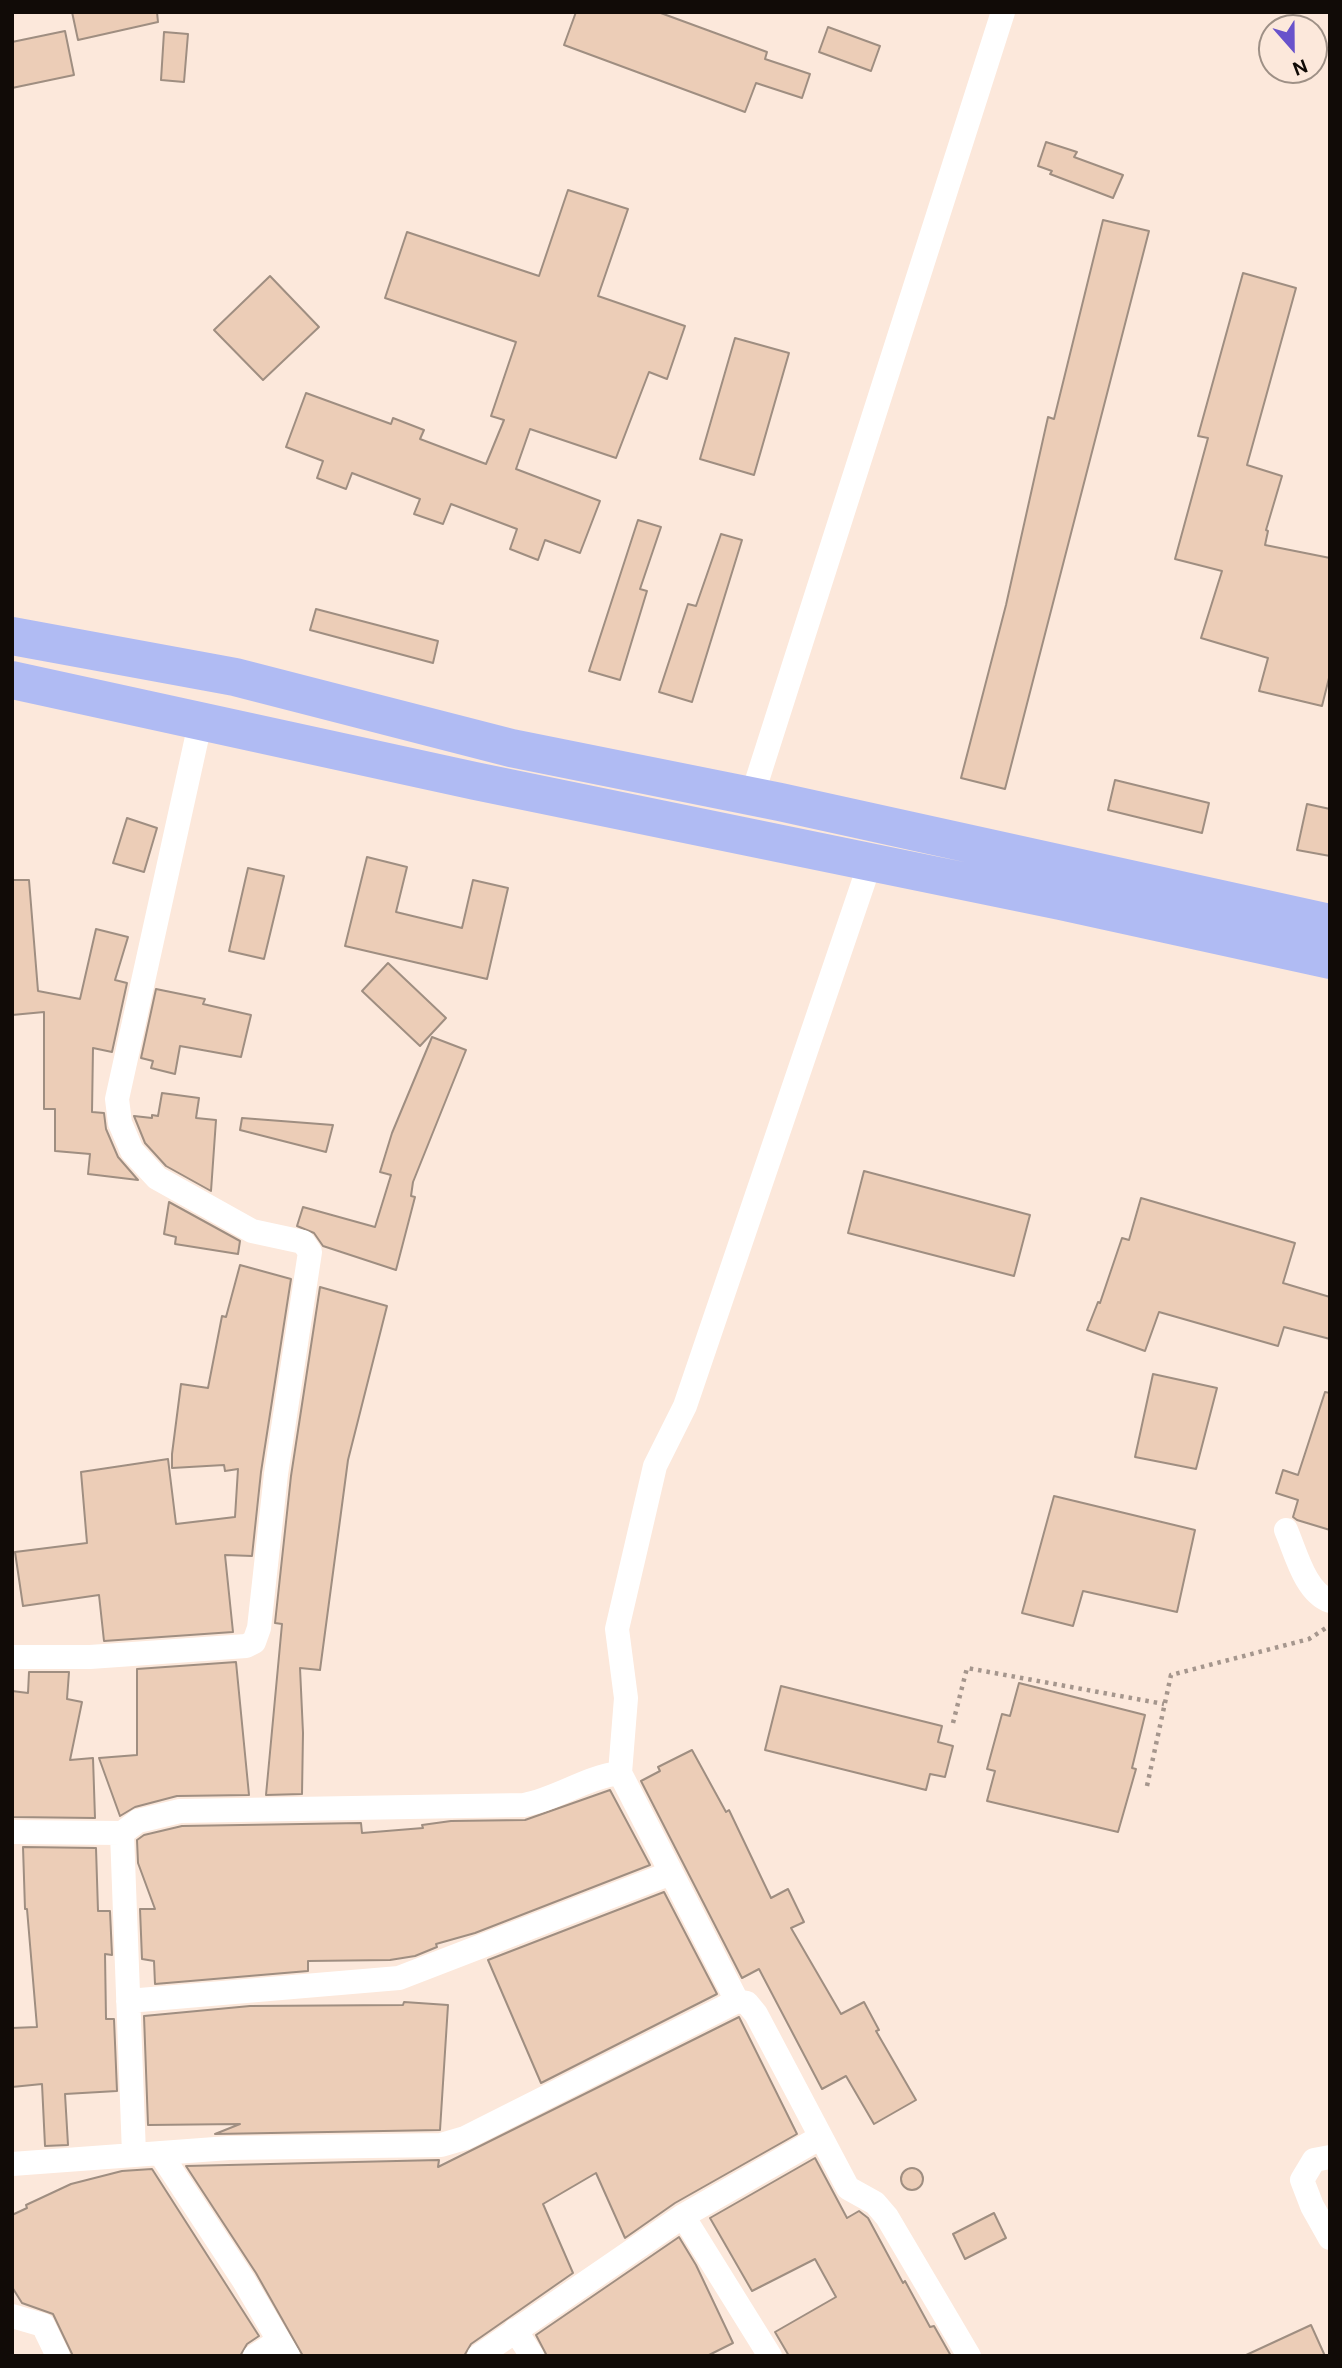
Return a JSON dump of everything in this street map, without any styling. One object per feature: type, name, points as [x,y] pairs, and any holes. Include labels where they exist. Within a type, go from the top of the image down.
[{"type":"main road","points":[[12,636],[235,677],[511,748],[752,796],[1330,923]]},
{"type":"main road","points":[[12,680],[201,719],[461,778],[1060,901],[1330,960]]},
{"type":"street","points":[[752,796],[1003,12]]},
{"type":"street","points":[[12,1657],[90,1657],[246,1646],[254,1642],[260,1628],[276,1474],[310,1252],[303,1241],[252,1231],[157,1178],[132,1151],[120,1123],[117,1099],[201,719]]},
{"type":"street","points":[[737,2001],[620,1773],[626,1698],[617,1629],[655,1466],[685,1406],[870,863]]},
{"type":"street","points":[[1286,1530],[1310,1586],[1319,1597],[1330,1601]]},
{"type":"street","points":[[12,1832],[122,1833],[138,1821],[180,1811],[524,1805],[541,1802],[557,1793],[606,1775],[620,1773]]},
{"type":"street","points":[[122,1833],[134,2154]]},
{"type":"street","points":[[128,2001],[399,1978],[671,1873]]},
{"type":"street","points":[[12,2164],[254,2147],[441,2145],[465,2138],[737,2001],[747,2003],[756,2014],[848,2188],[875,2203],[887,2217],[969,2356]]},
{"type":"street","points":[[479,2356],[683,2216],[821,2137]]},
{"type":"street","points":[[160,2153],[244,2281],[284,2348],[255,2356]]},
{"type":"street","points":[[1330,2157],[1314,2160],[1302,2180],[1312,2206],[1330,2238]]},
{"type":"street","points":[[683,2216],[769,2356]]},
{"type":"street","points":[[12,2316],[43,2325],[58,2356]]},
{"type":"street","points":[[514,2330],[532,2356]]},
{"type":"path","points":[[1147,1786],[1171,1675],[1309,1639],[1330,1626]]},
{"type":"path","points":[[953,1723],[967,1668],[1164,1704]]},
{"type":"building","points":[[72,12],[157,12],[158,22],[78,40]]},
{"type":"building","points":[[576,12],[658,12],[767,52],[765,59],[810,74],[802,98],[756,83],[745,112],[564,45]]},
{"type":"building","points":[[828,27],[880,46],[871,71],[819,52]]},
{"type":"building","points":[[65,31],[74,75],[12,88],[12,42]]},
{"type":"building","points":[[164,32],[188,34],[184,82],[161,80]]},
{"type":"building","points":[[1046,142],[1077,152],[1074,157],[1123,175],[1113,198],[1050,174],[1052,171],[1038,166]]},
{"type":"building","points":[[568,190],[628,209],[598,296],[685,326],[667,379],[649,372],[616,458],[530,429],[516,469],[600,501],[580,553],[545,540],[538,560],[510,549],[517,529],[451,504],[443,524],[414,514],[420,499],[352,473],[346,489],[317,478],[323,461],[286,447],[306,393],[391,424],[393,418],[424,430],[420,439],[486,464],[504,420],[491,416],[516,342],[385,298],[407,232],[539,276]]},
{"type":"building","points":[[1103,220],[1149,231],[1005,789],[961,778],[1006,605],[1048,417],[1054,419]]},
{"type":"building","points":[[1243,273],[1296,288],[1247,465],[1282,476],[1266,530],[1265,545],[1330,558],[1330,674],[1322,706],[1259,691],[1268,658],[1201,638],[1222,571],[1175,559],[1208,438],[1198,436]]},
{"type":"building","points":[[270,276],[319,327],[263,380],[214,330]]},
{"type":"building","points":[[735,338],[789,353],[754,475],[700,459]]},
{"type":"building","points":[[638,520],[661,527],[640,589],[647,591],[620,680],[589,671]]},
{"type":"building","points":[[721,534],[742,540],[692,702],[659,692],[688,604],[696,606]]},
{"type":"building","points":[[316,609],[438,641],[433,663],[310,630]]},
{"type":"building","points":[[1115,780],[1209,803],[1202,833],[1108,810]]},
{"type":"building","points":[[1307,804],[1330,809],[1330,856],[1297,850]]},
{"type":"building","points":[[127,818],[157,828],[144,872],[113,863]]},
{"type":"building","points":[[367,857],[407,867],[396,912],[462,928],[473,880],[508,888],[487,979],[345,946]]},
{"type":"building","points":[[248,868],[284,876],[264,959],[229,951]]},
{"type":"building","points":[[12,880],[29,880],[38,991],[80,999],[96,929],[128,937],[115,980],[127,983],[112,1052],[93,1048],[92,1112],[104,1113],[106,1129],[118,1157],[138,1180],[88,1174],[90,1154],[55,1151],[55,1109],[44,1109],[44,1012],[12,1015]]},
{"type":"building","points":[[388,963],[446,1018],[420,1046],[362,991]]},
{"type":"building","points":[[156,989],[205,999],[203,1004],[251,1015],[241,1057],[180,1046],[175,1074],[151,1068],[153,1061],[141,1058]]},
{"type":"building","points":[[432,1037],[466,1050],[413,1182],[411,1196],[415,1197],[396,1270],[323,1246],[314,1233],[297,1226],[303,1207],[375,1227],[391,1175],[380,1172],[392,1133]]},
{"type":"building","points":[[162,1093],[199,1098],[196,1118],[216,1120],[211,1191],[166,1166],[145,1143],[134,1116],[158,1116]]},
{"type":"building","points":[[242,1118],[333,1125],[326,1152],[240,1130]]},
{"type":"building","points":[[864,1171],[1030,1215],[1014,1276],[848,1233]]},
{"type":"building","points":[[1141,1198],[1295,1243],[1283,1283],[1330,1297],[1330,1339],[1284,1327],[1278,1346],[1159,1312],[1145,1351],[1087,1330],[1098,1302],[1100,1303],[1122,1238],[1129,1240]]},
{"type":"building","points":[[169,1202],[240,1241],[238,1254],[175,1244],[176,1237],[164,1234]]},
{"type":"building","points":[[240,1265],[291,1279],[261,1472],[252,1556],[225,1555],[233,1632],[104,1641],[99,1595],[23,1606],[15,1552],[87,1543],[81,1472],[168,1459],[176,1524],[235,1517],[238,1469],[225,1471],[224,1465],[172,1468],[172,1454],[181,1384],[208,1388],[222,1316],[226,1317]]},
{"type":"building","points":[[320,1287],[387,1306],[348,1460],[320,1670],[300,1668],[302,1794],[266,1795],[282,1624],[275,1623],[291,1476]]},
{"type":"building","points":[[1153,1374],[1217,1388],[1196,1469],[1135,1457]]},
{"type":"building","points":[[1325,1392],[1330,1393],[1330,1530],[1297,1520],[1293,1517],[1298,1500],[1276,1493],[1283,1470],[1298,1475]]},
{"type":"building","points":[[1054,1496],[1195,1530],[1177,1612],[1083,1591],[1073,1626],[1022,1613]]},
{"type":"building","points":[[236,1662],[249,1795],[177,1796],[135,1807],[120,1816],[99,1758],[137,1755],[137,1669]]},
{"type":"building","points":[[29,1672],[69,1672],[67,1699],[82,1702],[70,1760],[93,1758],[95,1818],[12,1817],[12,1691],[28,1693]]},
{"type":"building","points":[[1019,1683],[1145,1715],[1132,1768],[1136,1769],[1118,1832],[987,1801],[995,1771],[987,1769],[1002,1714],[1010,1716]]},
{"type":"building","points":[[781,1686],[942,1726],[938,1742],[953,1746],[945,1777],[930,1774],[926,1790],[765,1750]]},
{"type":"building","points":[[692,1750],[726,1812],[729,1810],[771,1898],[788,1889],[804,1922],[791,1928],[841,2014],[864,2002],[879,2030],[876,2031],[916,2100],[874,2124],[846,2076],[822,2089],[759,1969],[742,1978],[641,1781],[660,1771],[658,1767]]},
{"type":"building","points":[[610,1790],[650,1865],[475,1933],[436,1944],[437,1947],[415,1956],[390,1960],[308,1961],[308,1971],[155,1984],[154,1961],[142,1959],[140,1909],[155,1909],[138,1863],[137,1840],[144,1835],[182,1826],[361,1823],[362,1833],[423,1828],[422,1825],[451,1821],[525,1820]]},
{"type":"building","points":[[23,1847],[96,1848],[98,1911],[110,1911],[112,1955],[105,1954],[106,2019],[114,2019],[117,2091],[65,2094],[68,2145],[45,2146],[42,2084],[12,2087],[12,2028],[37,2027],[25,1909]]},
{"type":"building","points":[[664,1892],[717,1994],[541,2083],[488,1960]]},
{"type":"building","points":[[404,2002],[448,2005],[440,2130],[215,2134],[240,2124],[148,2125],[144,2016],[250,2006],[403,2005]]},
{"type":"building","points":[[739,2017],[797,2134],[675,2203],[625,2238],[596,2173],[543,2204],[573,2273],[471,2344],[464,2356],[303,2356],[256,2273],[186,2166],[439,2160],[438,2167]]},
{"type":"building","points":[[815,2158],[847,2218],[859,2211],[868,2218],[903,2283],[905,2281],[930,2327],[934,2326],[951,2356],[789,2356],[775,2332],[836,2297],[815,2259],[752,2291],[710,2218]]},
{"type":"building","points":[[912,2168],[920,2171],[923,2179],[920,2187],[912,2190],[904,2187],[901,2179],[904,2171]]},
{"type":"building","points":[[152,2169],[259,2336],[247,2344],[240,2356],[73,2356],[53,2314],[22,2303],[12,2287],[12,2215],[27,2208],[26,2205],[71,2184],[122,2171]]},
{"type":"building","points":[[994,2213],[1006,2238],[965,2259],[953,2234]]},
{"type":"building","points":[[679,2237],[696,2265],[733,2343],[707,2356],[547,2356],[536,2335]]},
{"type":"building","points":[[1311,2325],[1325,2356],[1244,2356]]}]
